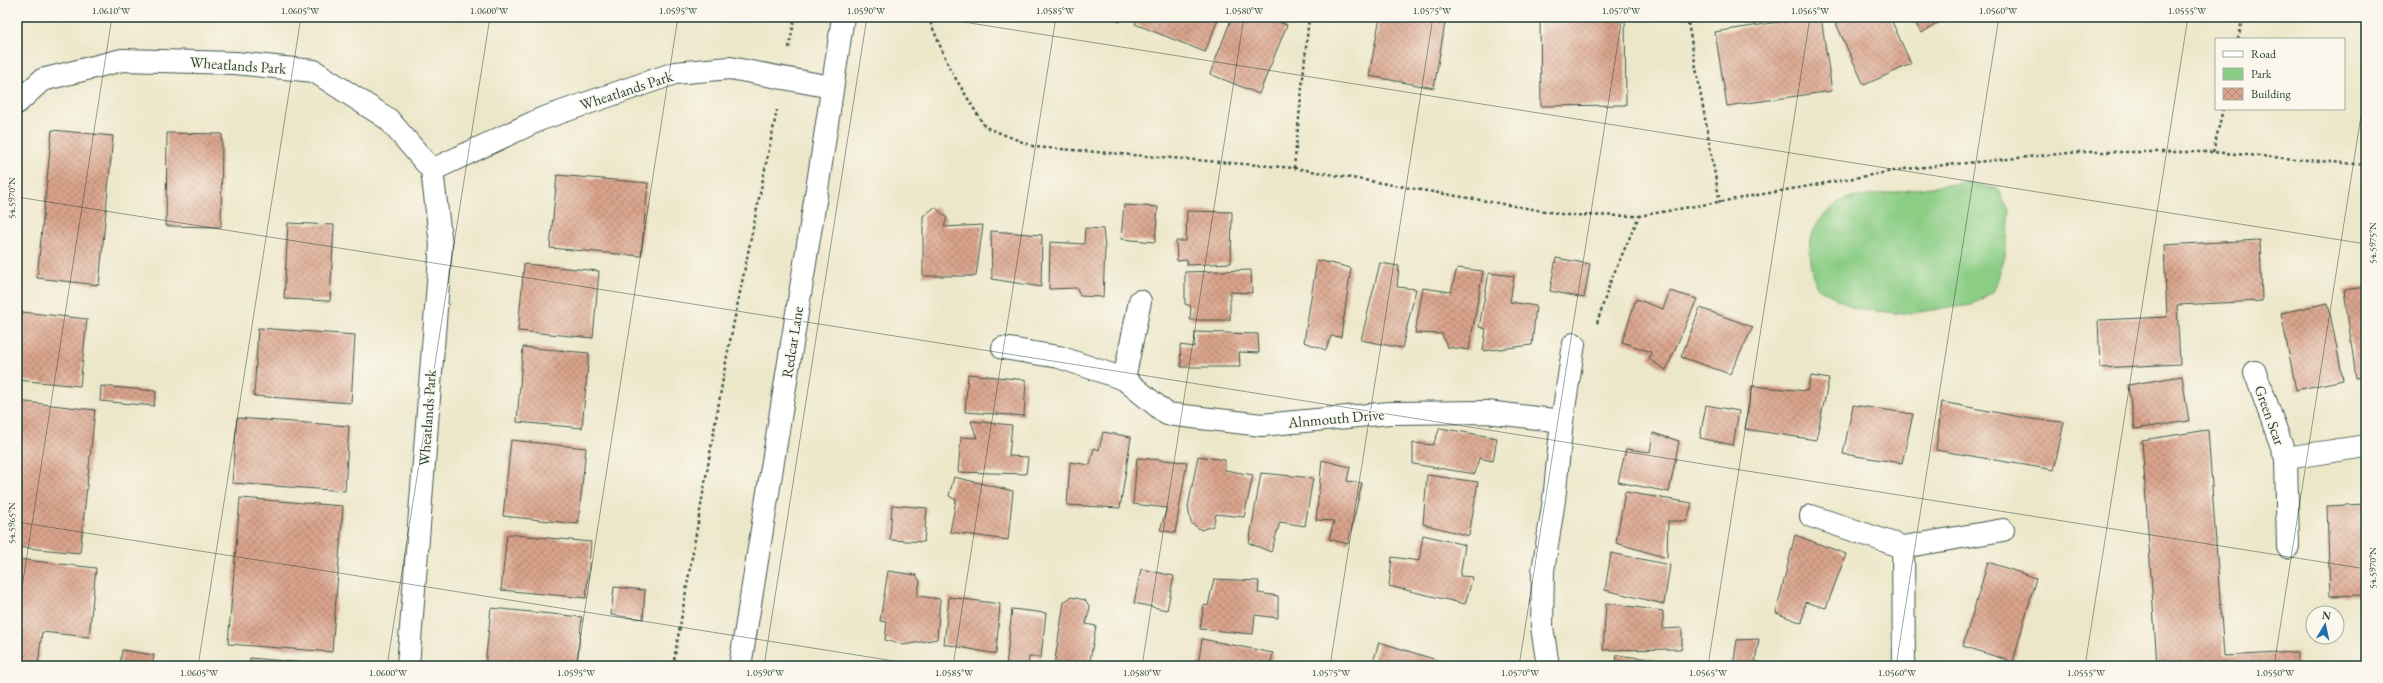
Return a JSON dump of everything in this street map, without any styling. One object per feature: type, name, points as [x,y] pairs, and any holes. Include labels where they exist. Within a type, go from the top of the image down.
[{"type":"street","name":"Redcar Lane","points":[[740,666],[820,170],[831,87],[843,17]]},
{"type":"street","name":"Wheatlands Park","points":[[17,103],[42,80],[122,60],[235,63],[314,71],[388,119],[432,170],[441,245],[408,666]]},
{"type":"street","name":"Wheatlands Park","points":[[432,170],[541,119],[676,73],[730,68],[831,87]]},
{"type":"street","points":[[1124,379],[1140,301]]},
{"type":"street","points":[[1548,666],[1542,627],[1543,571],[1554,500],[1562,421],[1574,344]]},
{"type":"street","name":"Alnmouth Drive","points":[[1003,348],[1058,357],[1124,379],[1167,414],[1262,426],[1390,413],[1487,412],[1562,421]]},
{"type":"street","name":"Green Scar","points":[[2255,372],[2286,458],[2288,547]]},
{"type":"street","name":"Green Scar","points":[[2286,458],[2366,446]]},
{"type":"street","points":[[1811,516],[1903,547],[2003,530]]},
{"type":"street","points":[[1903,547],[1904,666]]},
{"type":"path","points":[[673,666],[726,356],[795,17]]},
{"type":"path","points":[[928,17],[950,69],[986,127],[1035,147],[1294,168],[1567,215],[1639,216],[1720,203],[1904,169],[2079,152],[2213,152],[2366,165]]},
{"type":"path","points":[[1294,168],[1309,17]]},
{"type":"path","points":[[1687,17],[1720,203]]},
{"type":"path","points":[[2238,38],[2243,17]]},
{"type":"path","points":[[2213,152],[2223,110]]},
{"type":"path","points":[[1574,344],[1594,334],[1611,280],[1639,216]]},
{"type":"green space","points":[[1967,182],[1998,189],[2010,212],[2005,256],[1994,291],[1972,305],[1903,314],[1854,308],[1816,287],[1810,247],[1812,237],[1822,217],[1832,208],[1845,199]]},
{"type":"building","points":[[1107,17],[1122,17],[1120,22]]},
{"type":"building","points":[[1138,17],[1219,17],[1205,52],[1135,24]]},
{"type":"building","points":[[1232,17],[1267,17],[1287,25],[1259,94],[1210,74]]},
{"type":"building","points":[[1380,17],[1446,17],[1434,88],[1369,76]]},
{"type":"building","points":[[1540,17],[1625,17],[1626,105],[1541,106]]},
{"type":"building","points":[[1810,17],[1821,17],[1832,91],[1727,106],[1715,32]]},
{"type":"building","points":[[1833,17],[1890,17],[1911,64],[1864,85]]},
{"type":"building","points":[[1911,17],[1947,17],[1922,33]]},
{"type":"building","points":[[52,130],[113,136],[99,285],[37,278]]},
{"type":"building","points":[[167,133],[222,134],[221,227],[166,226]]},
{"type":"building","points":[[557,175],[648,183],[641,256],[550,248]]},
{"type":"building","points":[[1124,205],[1158,207],[1155,242],[1121,239]]},
{"type":"building","points":[[935,207],[947,218],[944,227],[983,225],[976,276],[923,276],[923,216]]},
{"type":"building","points":[[1187,211],[1232,212],[1231,263],[1187,265],[1187,260],[1177,261],[1176,241],[1186,241]]},
{"type":"building","points":[[288,223],[334,225],[330,301],[284,299]]},
{"type":"building","points":[[1085,228],[1103,229],[1105,248],[1103,297],[1080,296],[1077,288],[1049,289],[1050,242],[1084,244]]},
{"type":"building","points":[[991,231],[1042,235],[1041,287],[992,279]]},
{"type":"building","points":[[2260,240],[2262,301],[2177,305],[2180,364],[2100,368],[2098,320],[2167,317],[2164,245]]},
{"type":"building","points":[[1556,258],[1590,264],[1584,298],[1550,291]]},
{"type":"building","points":[[1317,260],[1351,268],[1341,337],[1331,336],[1326,350],[1304,342]]},
{"type":"building","points":[[1380,263],[1399,266],[1397,287],[1416,289],[1402,348],[1361,340]]},
{"type":"building","points":[[524,264],[599,271],[593,338],[518,331]]},
{"type":"building","points":[[1457,268],[1483,271],[1469,350],[1447,347],[1442,334],[1415,333],[1423,288],[1451,292]]},
{"type":"building","points":[[1251,270],[1252,293],[1230,292],[1230,320],[1190,320],[1191,306],[1185,304],[1185,272]]},
{"type":"building","points":[[1489,273],[1514,276],[1510,302],[1536,306],[1532,345],[1483,351],[1486,329],[1479,327]]},
{"type":"building","points":[[2366,287],[2366,377],[2356,378],[2344,290]]},
{"type":"building","points":[[1670,291],[1697,299],[1666,370],[1649,359],[1651,352],[1622,342],[1636,299],[1663,309]]},
{"type":"building","points":[[2328,303],[2343,380],[2296,390],[2281,313]]},
{"type":"building","points":[[1700,308],[1753,327],[1730,374],[1681,357]]},
{"type":"building","points":[[22,312],[87,319],[80,386],[17,380]]},
{"type":"building","points":[[258,328],[355,335],[351,403],[254,396]]},
{"type":"building","points":[[1195,332],[1258,334],[1259,353],[1239,352],[1240,367],[1181,367],[1180,345],[1194,347]]},
{"type":"building","points":[[523,347],[589,353],[582,428],[517,422]]},
{"type":"building","points":[[968,374],[1026,380],[1024,416],[965,412]]},
{"type":"building","points":[[1811,376],[1829,379],[1816,440],[1745,429],[1752,386],[1807,391]]},
{"type":"building","points":[[2182,376],[2189,421],[2135,429],[2128,385]]},
{"type":"building","points":[[101,386],[156,391],[154,406],[100,401]]},
{"type":"building","points":[[17,401],[95,410],[80,553],[17,547]]},
{"type":"building","points":[[1942,402],[2031,419],[2064,422],[2054,470],[1936,450]]},
{"type":"building","points":[[1706,405],[1739,411],[1733,445],[1700,438]]},
{"type":"building","points":[[1853,405],[1913,414],[1902,463],[1843,454]]},
{"type":"building","points":[[237,418],[349,426],[345,491],[232,483]]},
{"type":"building","points":[[971,421],[1012,425],[1009,456],[1028,457],[1026,474],[958,472],[961,437],[977,438]]},
{"type":"building","points":[[1440,428],[1497,438],[1493,461],[1479,458],[1475,474],[1413,464],[1413,443],[1433,445]]},
{"type":"building","points":[[2208,430],[2224,656],[2297,652],[2297,666],[2157,666],[2142,440]]},
{"type":"building","points":[[1103,432],[1131,437],[1120,508],[1067,505],[1070,462],[1090,465],[1094,448],[1099,450]]},
{"type":"building","points":[[1653,433],[1679,441],[1669,492],[1618,482],[1626,449],[1650,452]]},
{"type":"building","points":[[511,440],[586,448],[578,524],[503,516]]},
{"type":"building","points":[[1198,456],[1225,460],[1225,470],[1253,475],[1244,517],[1216,514],[1213,526],[1201,530],[1191,523],[1188,507]]},
{"type":"building","points":[[1137,458],[1187,462],[1175,533],[1160,530],[1167,508],[1133,504]]},
{"type":"building","points":[[1322,460],[1350,467],[1347,481],[1362,483],[1348,544],[1329,539],[1334,521],[1316,520]]},
{"type":"building","points":[[1261,473],[1313,478],[1305,526],[1280,522],[1271,552],[1249,543]]},
{"type":"building","points":[[1427,475],[1478,482],[1469,536],[1423,524]]},
{"type":"building","points":[[954,477],[1013,491],[1008,540],[950,532],[956,500],[949,496]]},
{"type":"building","points":[[1625,492],[1692,503],[1687,521],[1668,521],[1667,558],[1616,543]]},
{"type":"building","points":[[240,498],[343,506],[332,652],[228,644]]},
{"type":"building","points":[[2366,504],[2366,595],[2330,596],[2327,506]]},
{"type":"building","points":[[892,505],[927,508],[924,542],[890,540]]},
{"type":"building","points":[[507,534],[591,542],[586,598],[501,590]]},
{"type":"building","points":[[1423,535],[1465,545],[1460,576],[1473,577],[1465,604],[1389,586],[1392,557],[1419,561]]},
{"type":"building","points":[[1795,535],[1846,554],[1826,608],[1805,602],[1802,623],[1776,613]]},
{"type":"building","points":[[1611,553],[1670,565],[1664,604],[1605,590]]},
{"type":"building","points":[[17,559],[96,568],[89,637],[42,632],[38,666],[17,666]]},
{"type":"building","points":[[1988,562],[2036,578],[2013,662],[1963,646]]},
{"type":"building","points":[[1141,569],[1174,576],[1167,610],[1134,603]]},
{"type":"building","points":[[888,571],[916,575],[920,581],[917,596],[940,599],[937,639],[904,645],[885,640],[887,622],[880,621]]},
{"type":"building","points":[[1214,579],[1259,581],[1258,593],[1278,596],[1278,618],[1255,615],[1253,634],[1200,629],[1204,605],[1208,606]]},
{"type":"building","points":[[614,587],[645,590],[643,619],[611,615]]},
{"type":"building","points":[[949,597],[1000,604],[996,654],[944,644]]},
{"type":"building","points":[[1071,597],[1085,600],[1090,607],[1086,624],[1096,626],[1089,666],[1054,666],[1064,602]]},
{"type":"building","points":[[1606,603],[1663,611],[1663,629],[1682,628],[1682,649],[1603,650]]},
{"type":"building","points":[[491,608],[582,617],[577,666],[485,666]]},
{"type":"building","points":[[1012,609],[1046,613],[1041,657],[1029,657],[1028,666],[1006,666]]},
{"type":"building","points":[[1202,639],[1273,653],[1270,666],[1198,666]]},
{"type":"building","points":[[1759,639],[1755,661],[1773,666],[1733,666],[1737,640]]},
{"type":"building","points":[[1379,642],[1443,662],[1441,666],[1372,666]]},
{"type":"building","points":[[122,650],[154,655],[152,666],[120,666]]},
{"type":"building","points":[[1617,655],[1657,660],[1657,666],[1616,666]]},
{"type":"building","points":[[250,658],[330,665],[330,666],[249,666]]}]
